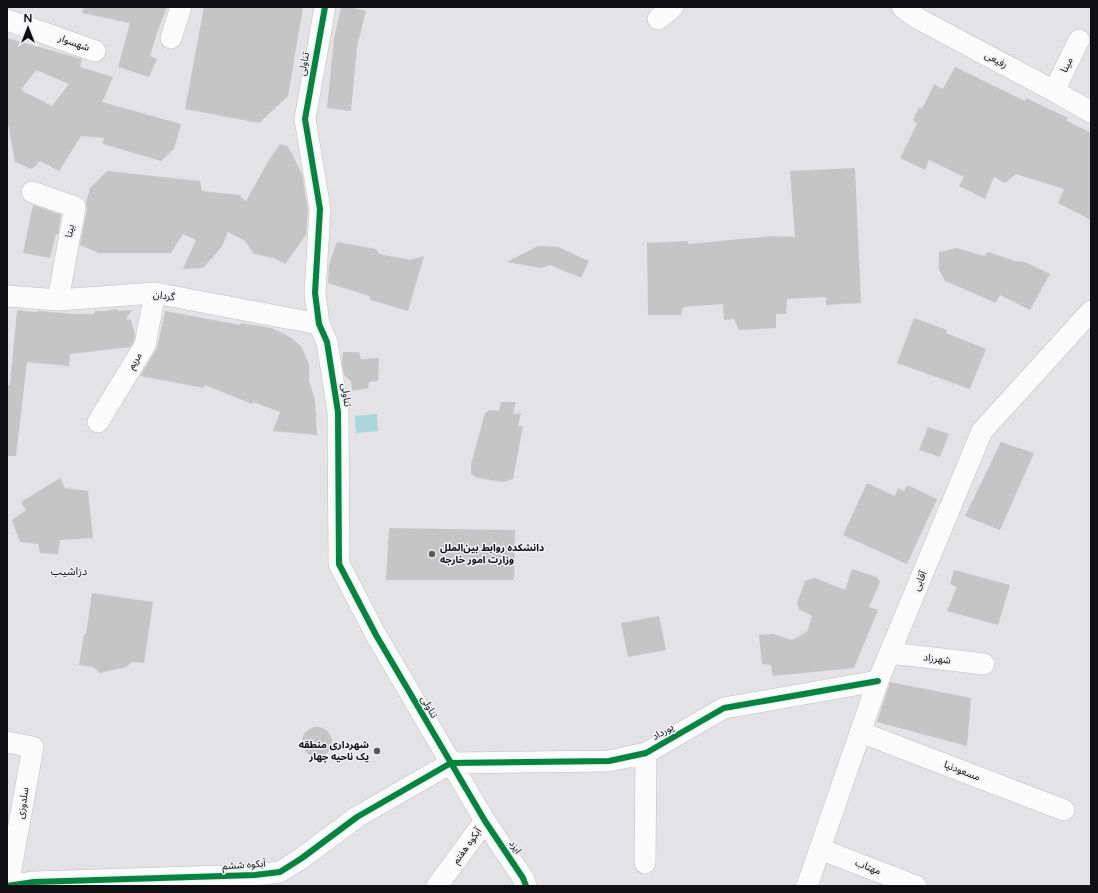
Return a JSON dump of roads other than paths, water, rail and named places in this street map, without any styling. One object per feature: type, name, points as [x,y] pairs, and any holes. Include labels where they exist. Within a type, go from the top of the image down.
[{"type":"street","points":[[171,38],[181,7]]},
{"type":"street","name":"تناولی","points":[[325,7],[305,119],[320,209],[315,293],[319,324],[327,342],[338,412],[339,564],[376,635],[451,764]]},
{"type":"street","name":"رفیعی","points":[[902,7],[917,18],[1091,112]]},
{"type":"street","name":"شهسوار","points":[[7,20],[95,50]]},
{"type":"street","name":"مینا","points":[[1054,91],[1079,40]]},
{"type":"street","name":"بیتا","points":[[32,192],[75,207],[58,300]]},
{"type":"street","name":"گردان","points":[[7,296],[58,300],[155,293],[319,324]]},
{"type":"street","name":"مریم","points":[[98,422],[145,345],[155,293]]},
{"type":"street","name":"آقایی","points":[[807,886],[878,681],[982,431],[1091,311]]},
{"type":"street","name":"شهرزاد","points":[[890,654],[984,664]]},
{"type":"street","name":"پورداد","points":[[451,764],[609,761],[646,753],[724,708],[878,681]]},
{"type":"street","name":"مسعودنیا","points":[[860,732],[1064,810]]},
{"type":"street","name":"سلدوزی","points":[[7,742],[33,747],[8,886]]},
{"type":"street","points":[[646,753],[646,863]]},
{"type":"street","name":"آبکوه هفتم","points":[[437,886],[485,821],[451,764]]},
{"type":"street","name":"آبکوه ششم","points":[[8,886],[34,882],[255,875],[280,872],[302,858],[357,817],[451,764]]},
{"type":"street","name":"ایزد","points":[[485,821],[523,878],[526,886]]},
{"type":"street","name":"مهتاب","points":[[820,848],[916,886]]},
{"type":"water","points":[[377,414],[378,431],[356,433],[355,416]]},
{"type":"place","name":"دانشکده روابط بین‌الملل وزارت امور خارجه","points":[[432,554]]},
{"type":"place","name":"شهرداری منطقه یک ناحیه چهار","points":[[377,751]]},
{"type":"district","name":"دزاشیب","points":[[69,571]]}]
